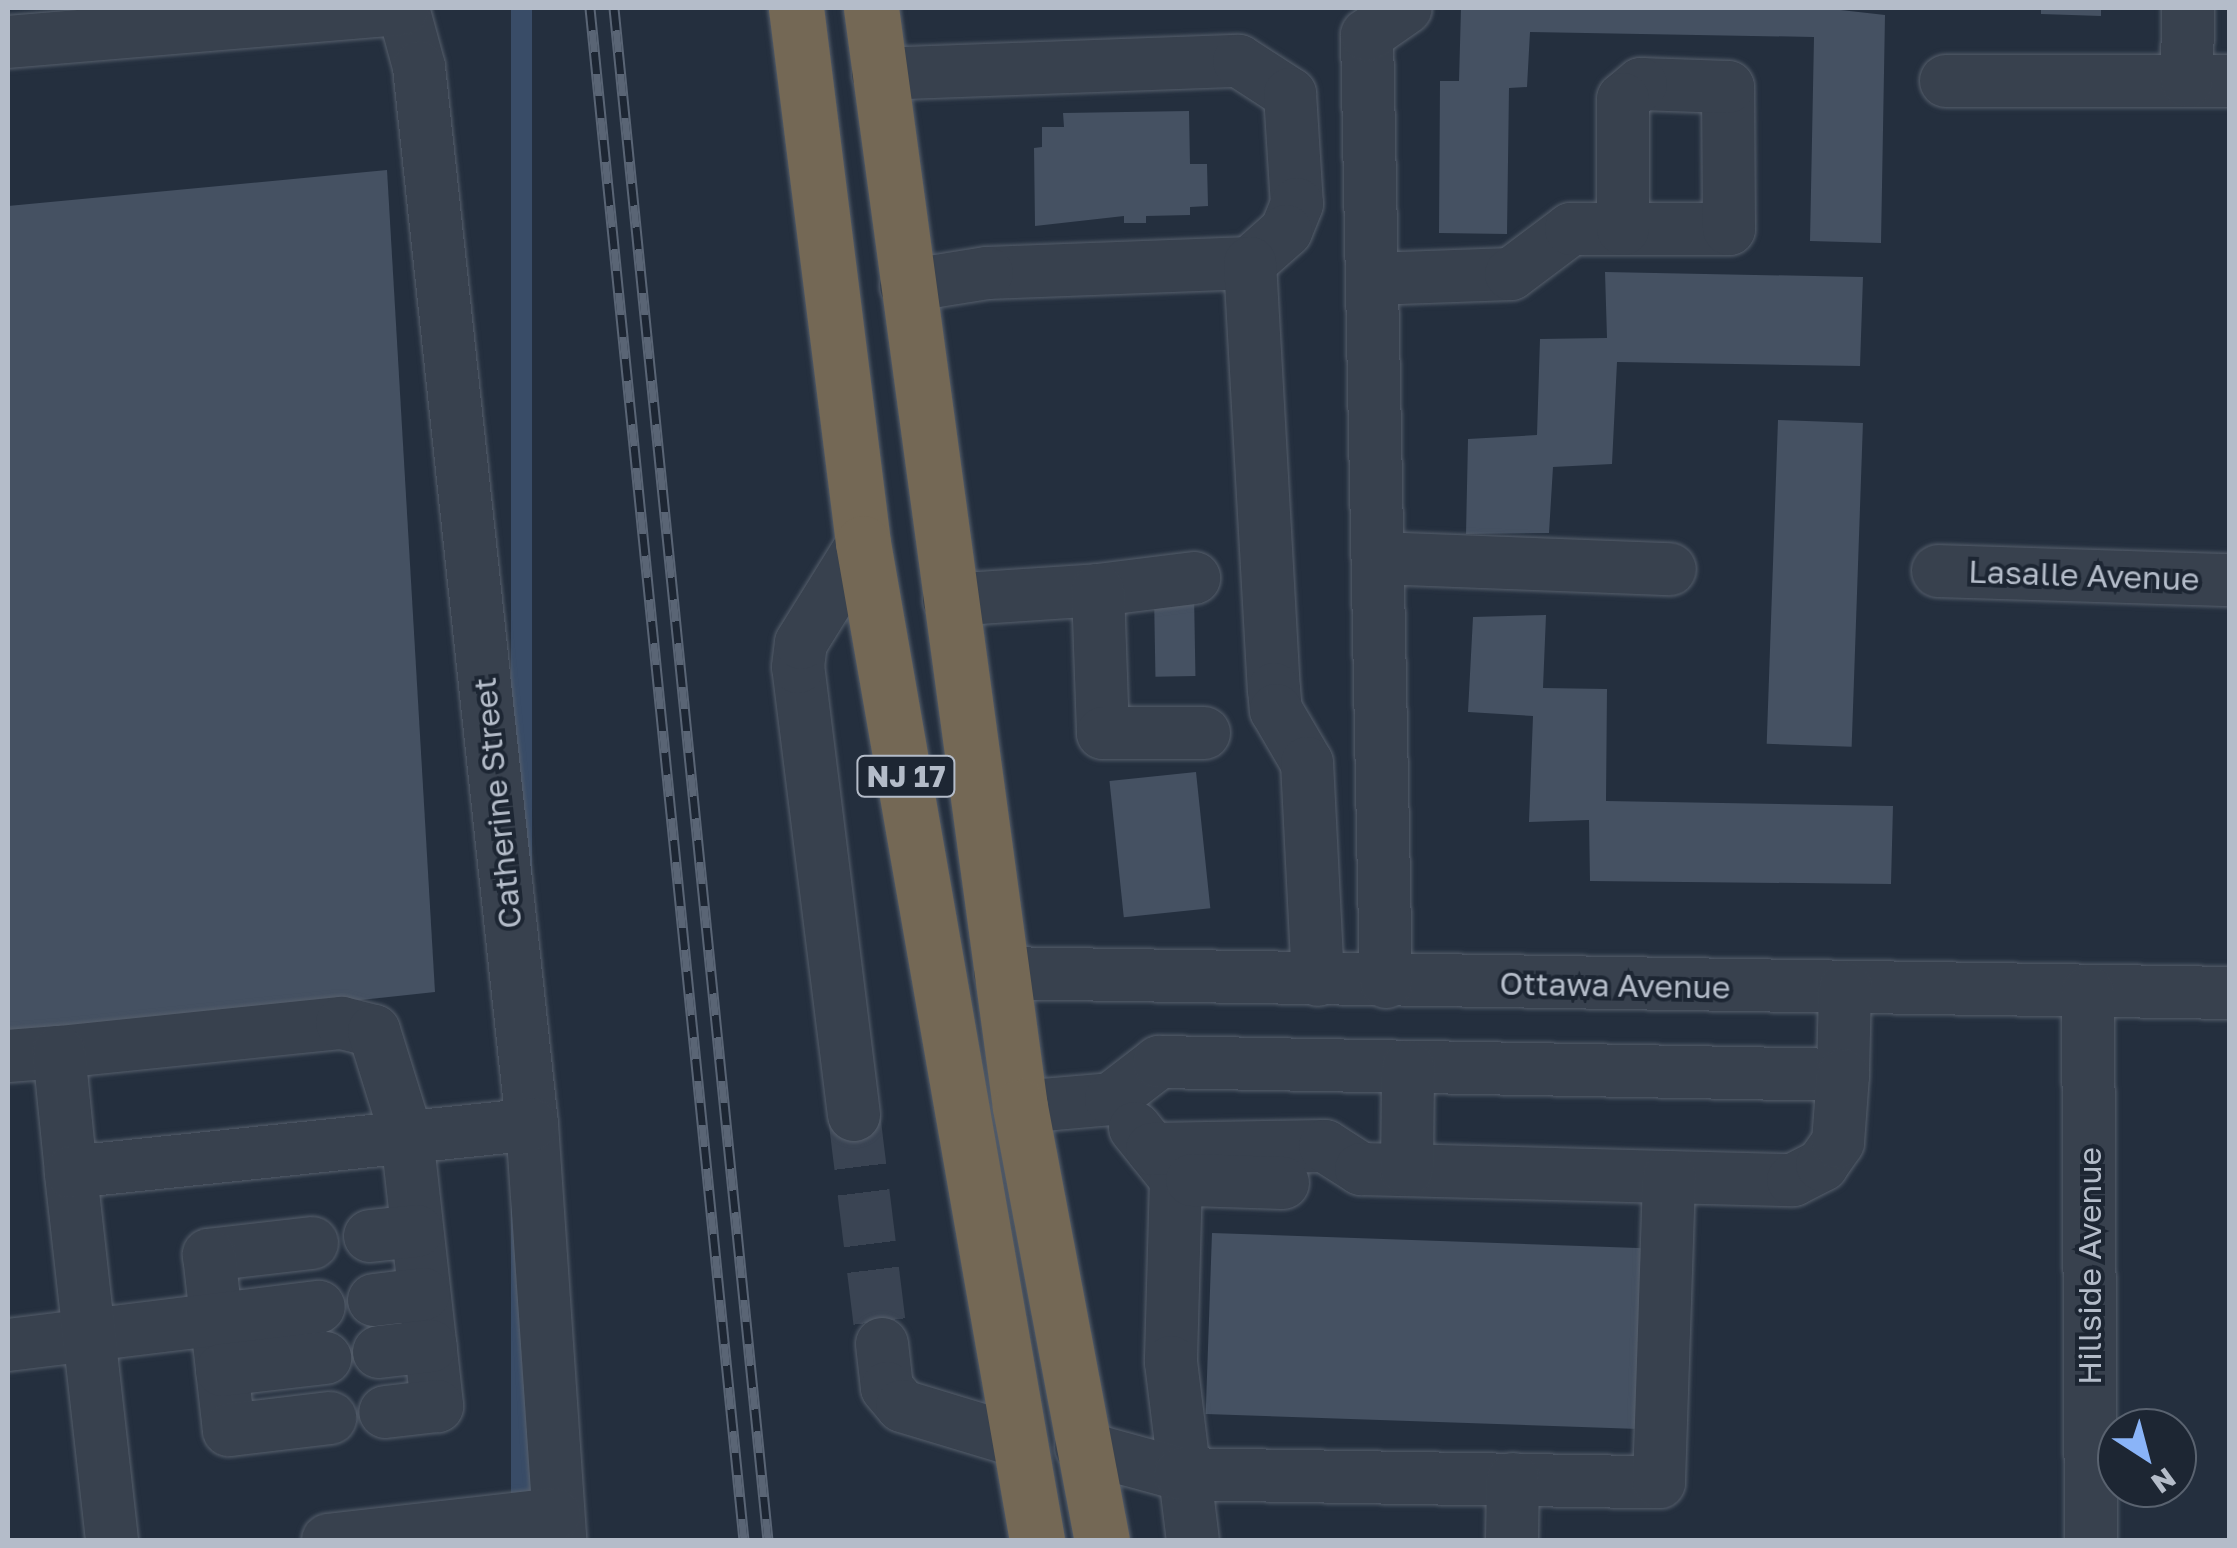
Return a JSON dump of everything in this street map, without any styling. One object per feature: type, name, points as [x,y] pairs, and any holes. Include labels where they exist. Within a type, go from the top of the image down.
[{"type":"highway","name":"NJ 17","points":[[796,8],[863,543],[1037,1540]]},
{"type":"highway","name":"NJ 17","points":[[871,8],[1020,1107],[1081,1447],[1102,1540]]},
{"type":"street","points":[[8,42],[403,8]]},
{"type":"street","name":"Catherine Street","points":[[403,8],[419,67],[532,1124],[558,1527]]},
{"type":"street","points":[[1386,982],[1367,35],[1406,8]]},
{"type":"street","points":[[1946,81],[2208,81],[2188,8]]},
{"type":"street","points":[[878,74],[1240,60],[1290,94],[1296,204],[1286,231],[1250,263],[988,272],[906,286]]},
{"type":"street","points":[[1372,279],[1511,274],[1571,229],[1622,230]]},
{"type":"street","points":[[1250,263],[1274,689],[1276,710],[1308,763],[1318,980]]},
{"type":"street","points":[[854,1116],[798,667],[802,643],[863,543]]},
{"type":"street","points":[[1378,558],[1670,568]]},
{"type":"street","name":"Lasalle Avenue","points":[[1938,570],[2230,580]]},
{"type":"street","points":[[949,600],[1098,590],[1194,578]]},
{"type":"street","points":[[1098,590],[1103,733],[1204,733]]},
{"type":"street","name":"Ottawa Avenue","points":[[1000,973],[2230,993]]},
{"type":"street","points":[[1164,1164],[1341,1176],[1792,1180],[1822,1165],[1838,1142],[1844,988]]},
{"type":"street","name":"Hillside Avenue","points":[[2088,992],[2090,1540]]},
{"type":"street","points":[[8,1056],[368,1025],[383,1050],[407,1137],[394,1234],[399,1297],[431,1346],[438,1406],[385,1412]]},
{"type":"street","points":[[59,1052],[112,1540]]},
{"type":"street","points":[[1020,1107],[1112,1099],[1159,1062],[1843,1075]]},
{"type":"street","points":[[1341,1176],[1408,1067]]},
{"type":"street","points":[[1112,1099],[1164,1164],[1171,1362],[1180,1474],[1193,1540]]},
{"type":"street","points":[[71,1172],[532,1124]]},
{"type":"street","points":[[1164,1164],[1326,1146],[1341,1176]]},
{"type":"street","points":[[1081,1447],[1180,1474],[1659,1482],[1669,1177]]},
{"type":"street","points":[[312,1243],[209,1255],[229,1430],[330,1418]]},
{"type":"street","points":[[220,1345],[319,1307]]},
{"type":"street","points":[[8,1346],[90,1338],[220,1345],[326,1358]]},
{"type":"street","points":[[882,1344],[887,1388],[902,1406],[1021,1442]]},
{"type":"street","points":[[379,1352],[431,1346]]},
{"type":"street","points":[[1512,1540],[1514,1480]]},
{"type":"street","points":[[328,1540],[558,1527]]},
{"type":"water","points":[[511,8],[532,8],[532,1540],[511,1540]]},
{"type":"building","points":[[1461,8],[1823,8],[1885,15],[1881,243],[1810,241],[1814,37],[1530,32],[1527,87],[1509,88],[1507,234],[1439,233],[1440,81],[1459,81]]},
{"type":"building","points":[[2041,8],[2101,8],[2101,16],[2041,14]]},
{"type":"building","points":[[1189,111],[1190,164],[1207,164],[1208,206],[1190,207],[1190,215],[1146,216],[1146,223],[1124,223],[1124,216],[1035,226],[1034,148],[1042,147],[1042,127],[1064,127],[1063,113]]},
{"type":"building","points":[[387,170],[435,992],[8,1038],[8,206]]},
{"type":"building","points":[[1605,272],[1863,277],[1860,366],[1617,362],[1612,464],[1553,467],[1549,533],[1466,534],[1468,439],[1537,435],[1540,339],[1607,338]]},
{"type":"building","points":[[1778,420],[1863,423],[1852,747],[1767,744]]},
{"type":"building","points":[[1194,593],[1195,676],[1155,677],[1154,594]]},
{"type":"building","points":[[1546,615],[1543,688],[1607,689],[1606,801],[1893,806],[1891,884],[1590,881],[1589,820],[1529,822],[1533,716],[1468,712],[1473,617]]},
{"type":"building","points":[[1196,772],[1210,908],[1124,917],[1109,781]]},
{"type":"building","points":[[1212,1233],[1667,1249],[1660,1430],[1206,1414]]},
{"type":"tunnel","points":[[854,1115],[882,1344]]},
{"type":"railway","points":[[590,8],[744,1540]]},
{"type":"railway","points":[[614,8],[768,1540]]}]
